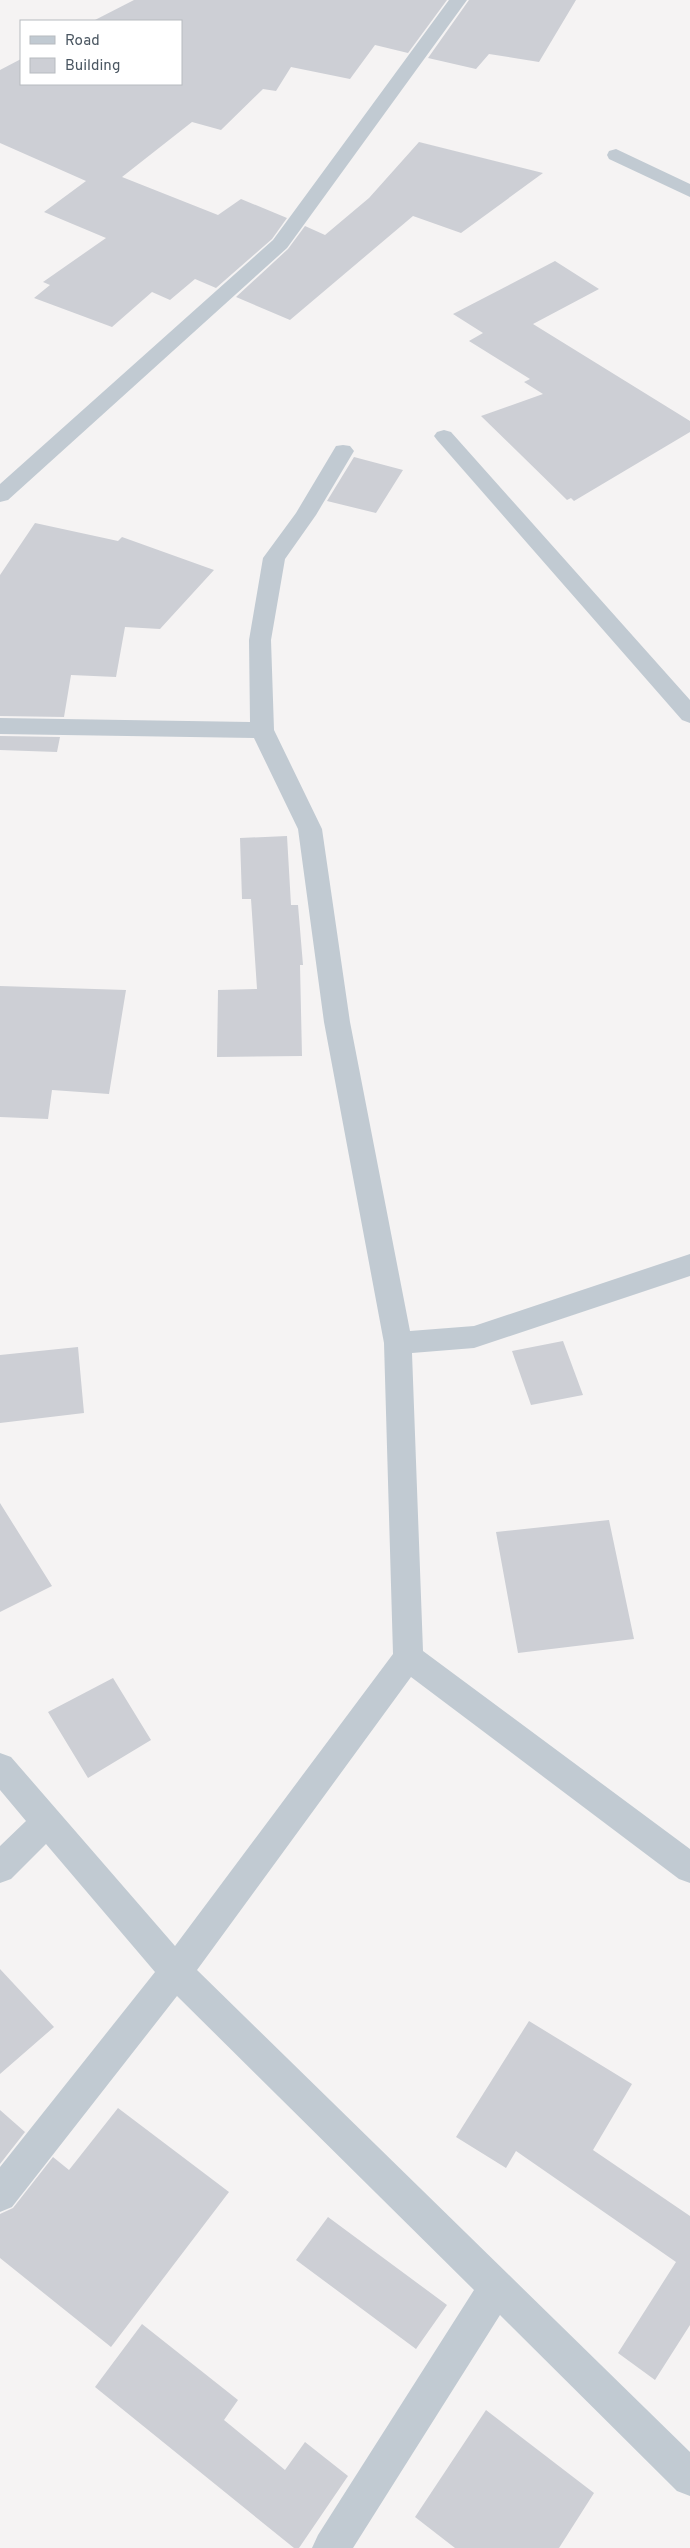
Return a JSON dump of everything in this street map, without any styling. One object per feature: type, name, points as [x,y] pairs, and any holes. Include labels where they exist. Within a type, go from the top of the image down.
[{"type":"street","points":[[0,495],[280,244],[458,0]]},
{"type":"street","points":[[616,154],[690,191]]},
{"type":"street","points":[[444,436],[690,715]]},
{"type":"street","points":[[0,2194],[176,1972],[408,1657],[398,1343],[337,1022],[310,829],[262,730],[260,640],[274,558],[305,515],[343,451]]},
{"type":"street","points":[[0,726],[262,730]]},
{"type":"street","points":[[398,1343],[474,1337],[690,1265]]},
{"type":"street","points":[[408,1657],[690,1868]]},
{"type":"street","points":[[0,1767],[176,1972],[690,2478]]},
{"type":"street","points":[[0,1868],[47,1822]]},
{"type":"street","points":[[331,2548],[497,2287]]},
{"type":"building","points":[[134,0],[447,0],[408,53],[375,45],[350,79],[291,67],[276,91],[263,89],[221,130],[192,122],[122,177],[218,215],[241,199],[287,218],[272,239],[216,288],[195,279],[170,300],[152,292],[112,327],[34,298],[50,285],[43,282],[106,238],[44,212],[86,181],[0,143],[0,70],[20,60],[20,85],[182,85],[182,20],[95,20]]},
{"type":"building","points":[[469,0],[576,0],[539,62],[489,54],[476,69],[428,58]]},
{"type":"building","points":[[419,142],[543,173],[461,233],[413,216],[290,320],[236,297],[288,249],[305,226],[325,235],[369,198]]},
{"type":"building","points":[[555,261],[599,289],[533,324],[690,421],[690,432],[574,501],[571,498],[567,500],[481,416],[543,394],[524,382],[530,379],[469,341],[483,333],[453,314]]},
{"type":"building","points":[[354,457],[403,470],[376,513],[327,501]]},
{"type":"building","points":[[35,523],[118,541],[122,537],[214,570],[160,629],[125,627],[116,677],[71,675],[64,717],[0,716],[0,575]]},
{"type":"building","points":[[0,736],[60,737],[57,752],[0,750]]},
{"type":"building","points":[[287,836],[291,905],[298,905],[303,965],[300,965],[302,1056],[217,1057],[218,990],[257,989],[251,899],[242,899],[240,838]]},
{"type":"building","points":[[0,986],[126,990],[109,1094],[52,1090],[48,1119],[0,1117]]},
{"type":"building","points":[[563,1341],[583,1395],[531,1405],[512,1351]]},
{"type":"building","points":[[78,1347],[84,1413],[0,1423],[0,1355]]},
{"type":"building","points":[[0,1503],[52,1586],[0,1612]]},
{"type":"building","points":[[609,1520],[634,1639],[518,1653],[496,1532]]},
{"type":"building","points":[[113,1678],[151,1740],[88,1778],[48,1712]]},
{"type":"building","points":[[0,1969],[54,2027],[0,2074]]},
{"type":"building","points":[[529,2021],[632,2084],[593,2150],[690,2216],[690,2325],[655,2380],[618,2353],[676,2262],[516,2151],[506,2168],[456,2137]]},
{"type":"building","points":[[118,2108],[229,2192],[111,2347],[0,2258],[0,2214],[13,2208],[53,2157],[69,2170]]},
{"type":"building","points":[[0,2110],[25,2132],[0,2164]]},
{"type":"building","points":[[328,2217],[447,2305],[416,2349],[296,2260]]},
{"type":"building","points":[[142,2324],[238,2400],[224,2420],[285,2470],[305,2442],[348,2476],[299,2548],[294,2548],[95,2387]]},
{"type":"building","points":[[486,2410],[594,2493],[559,2548],[455,2548],[415,2517]]}]
